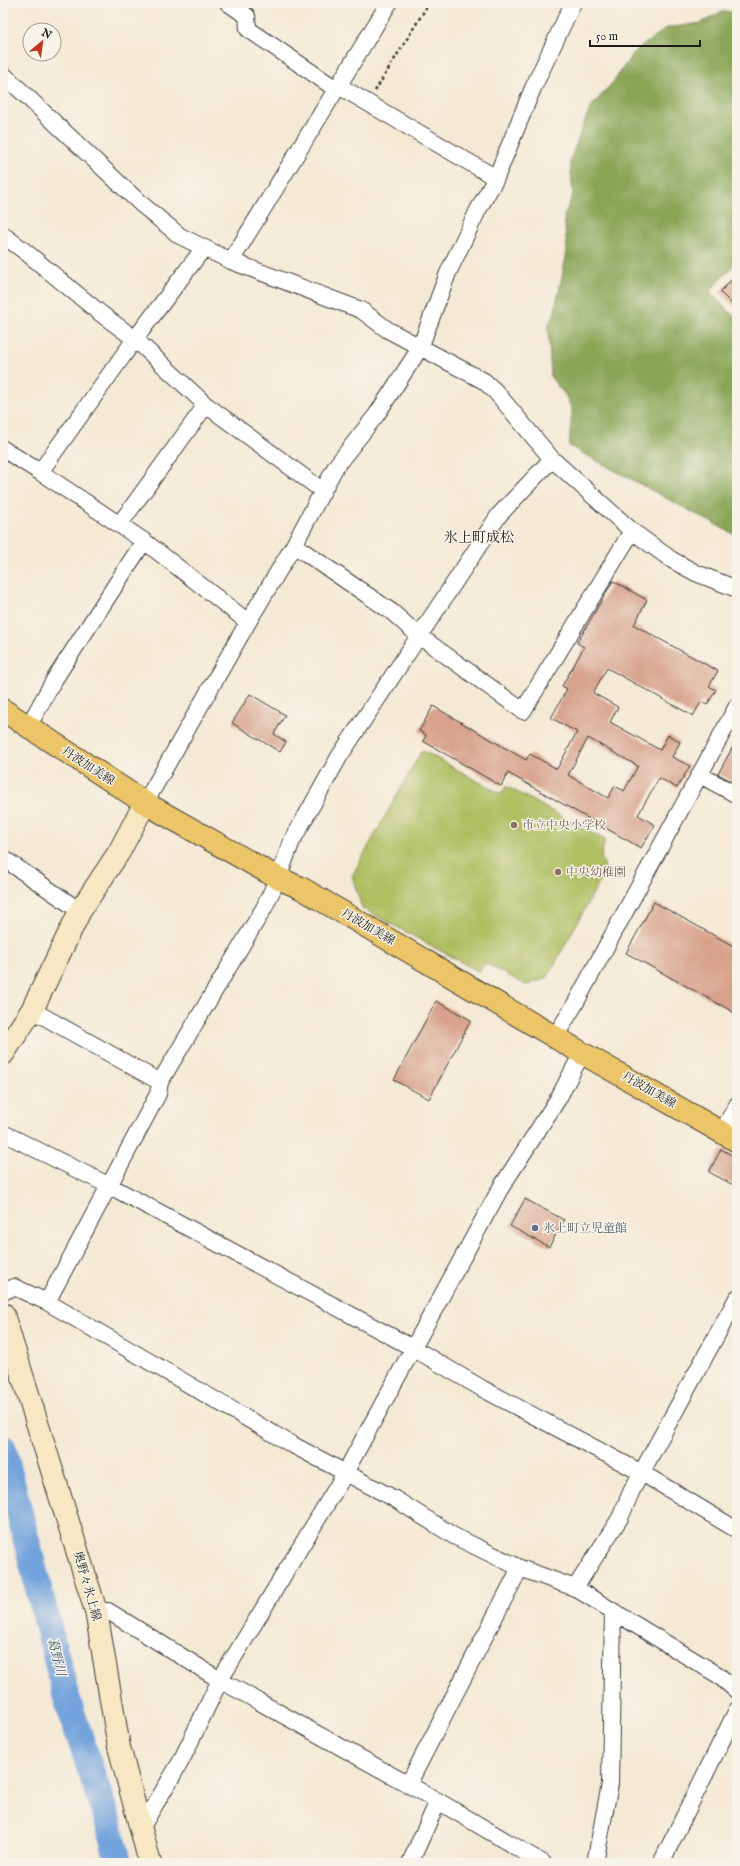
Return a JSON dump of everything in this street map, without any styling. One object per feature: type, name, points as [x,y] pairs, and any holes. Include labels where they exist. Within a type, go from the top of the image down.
[{"type":"main road","name":"丹波加美線","points":[[3,710],[145,803],[278,878],[301,888],[582,1053],[729,1136]]},
{"type":"main road","points":[[3,1054],[32,1010],[80,911],[119,852],[145,803]]},
{"type":"main road","name":"奥野々氷上線","points":[[3,1314],[96,1611],[118,1747],[150,1863]]},
{"type":"street","points":[[228,3],[247,16],[248,29],[338,88],[368,103],[496,178]]},
{"type":"street","points":[[231,261],[338,88],[388,3]]},
{"type":"street","points":[[145,803],[248,622],[294,545],[336,466],[377,414],[420,348],[448,272],[478,210],[496,178],[533,88],[573,3]]},
{"type":"street","points":[[3,74],[140,203],[180,236],[203,249],[231,261],[361,310],[388,330],[484,381],[495,391],[552,460],[632,531],[672,560],[696,573],[737,589]]},
{"type":"street","points":[[3,234],[134,339],[206,405],[323,490]]},
{"type":"street","points":[[40,472],[134,339],[203,249]]},
{"type":"street","points":[[119,525],[206,405]]},
{"type":"street","points":[[3,449],[144,541],[248,622]]},
{"type":"street","points":[[47,1302],[158,1094],[160,1082],[264,908],[278,878],[292,841],[339,757],[418,635],[499,515],[552,460]]},
{"type":"street","points":[[294,545],[392,612],[418,635],[524,711],[632,531]]},
{"type":"street","points":[[28,727],[54,680],[144,541]]},
{"type":"street","points":[[555,1037],[575,1004],[737,708]]},
{"type":"street","points":[[700,775],[737,795]]},
{"type":"street","points":[[3,858],[80,911]]},
{"type":"street","points":[[32,1010],[160,1082]]},
{"type":"street","points":[[140,1830],[181,1761],[220,1680],[345,1473],[500,1189],[558,1099],[582,1053]]},
{"type":"street","points":[[729,1136],[737,1104]]},
{"type":"street","points":[[3,1133],[110,1186],[413,1348],[483,1389],[642,1473],[737,1530]]},
{"type":"street","points":[[3,1292],[14,1287],[47,1302],[291,1444],[395,1499],[454,1536],[520,1568],[575,1588],[718,1675],[737,1691]]},
{"type":"street","points":[[575,1588],[620,1518],[642,1473],[737,1298]]},
{"type":"street","points":[[408,1785],[520,1568]]},
{"type":"street","points":[[96,1611],[108,1611],[220,1680],[438,1801],[542,1863]]},
{"type":"street","points":[[595,1863],[610,1784],[613,1611]]},
{"type":"street","points":[[660,1863],[737,1710]]},
{"type":"street","points":[[410,1863],[438,1801]]},
{"type":"path","points":[[368,103],[429,3]]},
{"type":"green space","points":[[721,12],[737,12],[737,270],[733,266],[709,292],[737,319],[737,536],[569,446],[572,410],[566,396],[551,378],[548,325],[554,315],[567,252],[564,216],[573,195],[570,160],[590,108],[614,81],[634,52],[667,28],[701,23]]},
{"type":"green space","points":[[422,750],[501,794],[506,786],[605,840],[601,856],[606,870],[547,978],[526,985],[485,963],[479,972],[362,908],[352,876]]},
{"type":"building","points":[[737,274],[737,309],[720,292]]},
{"type":"building","points":[[613,581],[647,600],[634,625],[718,671],[709,686],[716,690],[707,705],[701,702],[693,716],[607,668],[593,693],[618,707],[610,722],[660,750],[668,735],[680,742],[672,757],[690,766],[677,788],[659,778],[638,815],[655,825],[641,848],[508,773],[501,786],[423,741],[426,735],[419,731],[433,706],[526,760],[530,754],[557,769],[577,732],[551,718],[567,689],[562,686],[584,647],[577,643]],"holes":[[[588,738],[638,766],[624,791],[615,786],[608,798],[568,775]]]},
{"type":"building","points":[[250,694],[285,715],[274,734],[286,742],[280,752],[232,723]]},
{"type":"building","points":[[737,739],[737,784],[718,774]]},
{"type":"building","points":[[654,902],[737,948],[737,1014],[626,953]]},
{"type":"building","points":[[436,1001],[471,1020],[429,1099],[394,1080]]},
{"type":"building","points":[[721,1149],[737,1158],[737,1187],[709,1172]]},
{"type":"building","points":[[525,1199],[564,1220],[549,1247],[510,1226]]},
{"type":"waterway","name":"葛野川","points":[[3,1448],[66,1696],[107,1819],[119,1863]]},
{"type":"place","name":"市立中央小学校","points":[[514,825]]},
{"type":"place","name":"中央幼稚園","points":[[558,872]]},
{"type":"place","name":"氷上町立児童館","points":[[535,1228]]},
{"type":"district","name":"氷上町成松","points":[[479,538]]}]
